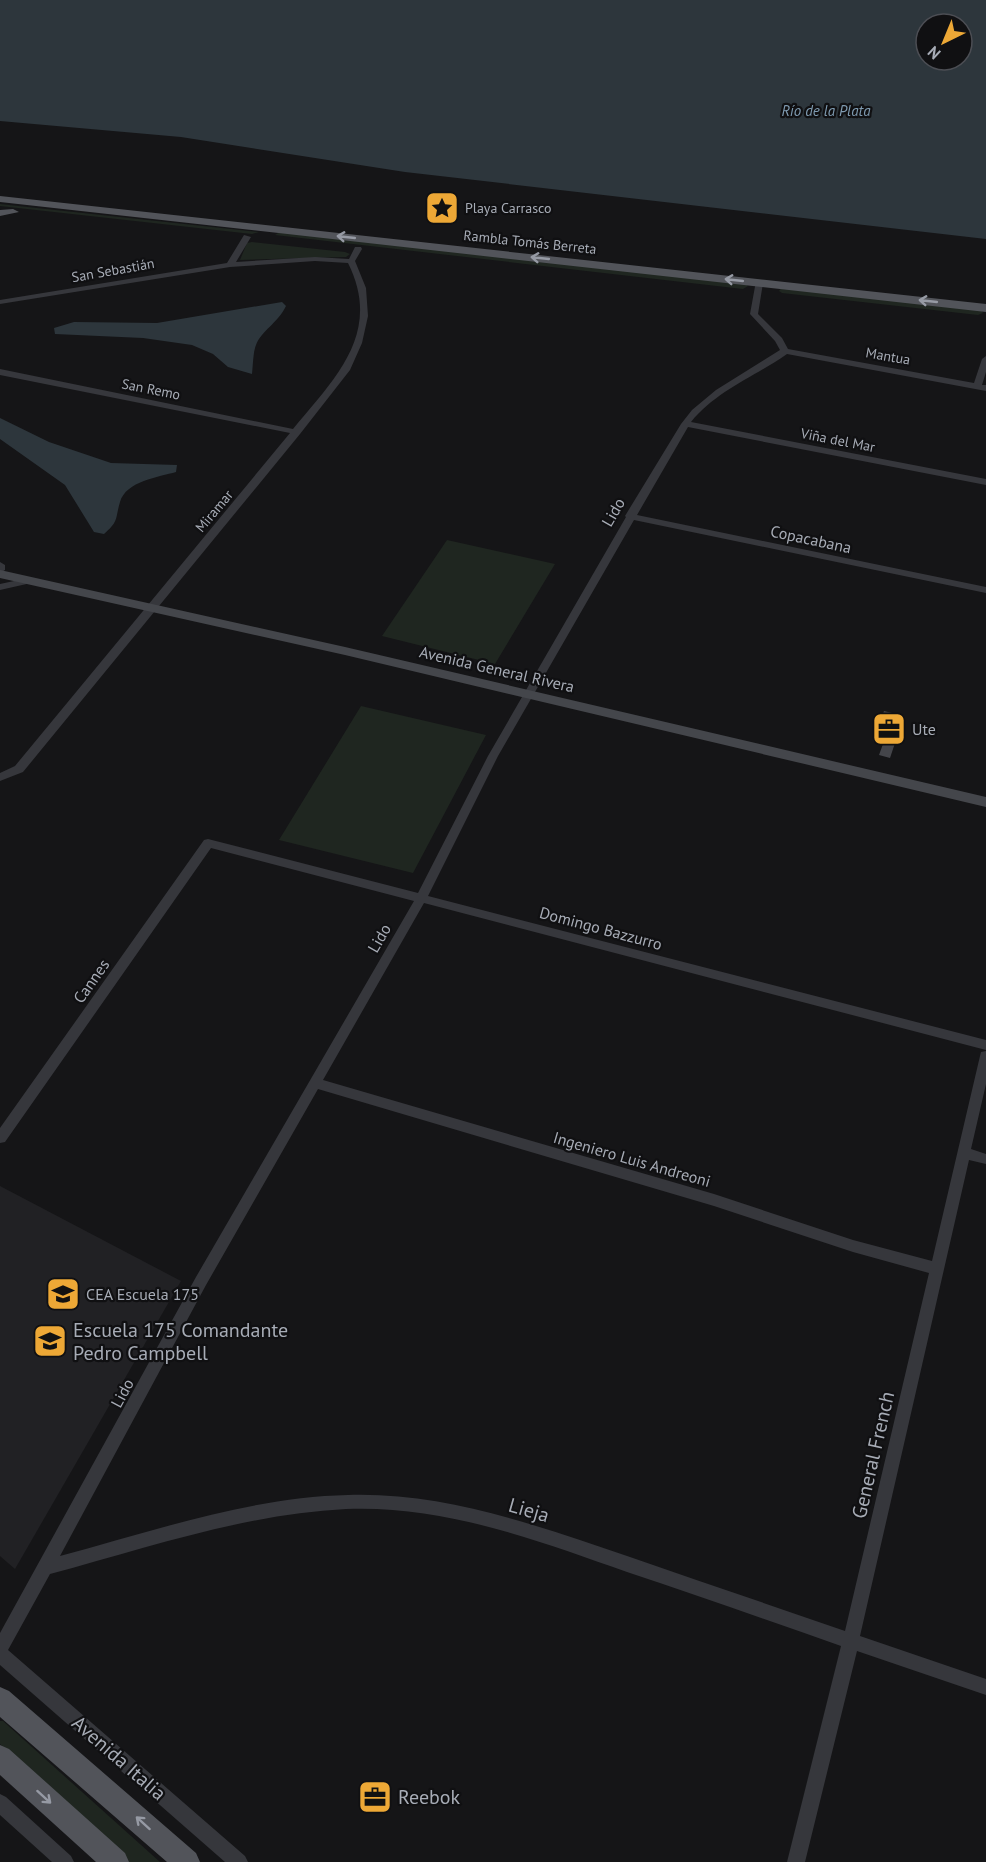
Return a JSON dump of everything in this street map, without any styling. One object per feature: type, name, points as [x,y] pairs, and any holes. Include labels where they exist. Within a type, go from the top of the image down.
[{"type":"main road","name":"Rambla Tomás Berreta","points":[[0,201],[60,209],[92,209],[270,228],[758,288],[986,319]]},
{"type":"main road","name":"Rambla Tomás Berreta","points":[[4,212],[358,249],[986,308]]},
{"type":"main road","points":[[263,239],[270,228]]},
{"type":"main road","name":"Avenida General Rivera","points":[[0,572],[28,581],[986,802]]},
{"type":"main road","name":"Avenida Italia","points":[[0,1700],[187,1862]]},
{"type":"main road","points":[[0,1758],[116,1862]]},
{"type":"street","points":[[230,266],[247,237]]},
{"type":"street","points":[[351,261],[358,249]]},
{"type":"street","name":"San Sebastián","points":[[0,302],[230,266],[315,259],[351,261]]},
{"type":"street","name":"Miramar","points":[[0,777],[19,770],[346,370],[359,345],[365,322],[364,292],[351,261]]},
{"type":"street","points":[[758,288],[753,310],[756,318],[779,340],[785,351]]},
{"type":"street","name":"Mantua","points":[[785,351],[982,387]]},
{"type":"street","name":"Lido","points":[[0,1649],[201,1281],[421,898],[494,756],[685,424],[693,413],[719,392],[785,351]]},
{"type":"street","points":[[982,387],[986,359]]},
{"type":"street","name":"San Remo","points":[[0,372],[297,432]]},
{"type":"street","name":"Viña del Mar","points":[[685,424],[986,482]]},
{"type":"street","name":"Copacabana","points":[[630,516],[986,590]]},
{"type":"street","points":[[0,565],[0,572]]},
{"type":"street","points":[[0,587],[28,581]]},
{"type":"street","name":"Domingo Bazzurro","points":[[208,843],[986,1046]]},
{"type":"street","name":"Cannes","points":[[0,1138],[208,843]]},
{"type":"street","name":"General French","points":[[796,1862],[851,1640],[986,1056]]},
{"type":"street","name":"Ingeniero Luis Andreoni","points":[[316,1083],[714,1200],[853,1246],[938,1269]]},
{"type":"street","points":[[964,1153],[986,1159]]},
{"type":"street","name":"Lieja","points":[[46,1567],[252,1513],[327,1502],[390,1502],[480,1518],[540,1534],[986,1687]]},
{"type":"street","name":"Avenida Italia","points":[[0,1654],[238,1862]]},
{"type":"street","points":[[0,1803],[65,1862]]},
{"type":"shaded area","points":[[0,204],[259,232],[252,234],[0,206]]},
{"type":"shaded area","points":[[280,232],[748,286],[743,289],[275,235]]},
{"type":"shaded area","points":[[247,243],[350,254],[346,257],[240,260]]},
{"type":"shaded area","points":[[781,288],[981,310],[983,313],[978,315],[782,293],[779,291]]},
{"type":"shaded area","points":[[447,540],[555,564],[495,664],[382,636]]},
{"type":"shaded area","points":[[361,706],[486,735],[413,873],[279,840]]},
{"type":"shaded area","points":[[0,1186],[181,1281],[15,1569],[0,1556]]},
{"type":"shaded area","points":[[0,1721],[3,1721],[160,1862],[127,1862],[0,1744]]},
{"type":"water","name":"Río de la Plata","points":[[0,0],[986,0],[986,239],[405,172],[181,137],[0,121]]},
{"type":"water","points":[[282,302],[286,306],[283,312],[258,340],[252,374],[228,367],[213,354],[192,345],[143,338],[55,334],[54,328],[74,322],[157,323]]},
{"type":"water","points":[[0,418],[49,442],[111,463],[177,465],[176,472],[144,481],[129,489],[123,495],[112,526],[104,534],[94,532],[65,485],[0,439]]},
{"type":"building","name":"Ute","points":[[884,711],[904,716],[890,758],[879,755],[883,744],[873,741]]},
{"type":"place","name":"Playa Carrasco","points":[[442,208]]},
{"type":"place","name":"Ute","points":[[889,729]]},
{"type":"place","name":"CEA Escuela 175","points":[[63,1294]]},
{"type":"place","name":"Escuela 175 Comandante Pedro Campbell","points":[[50,1341]]},
{"type":"place","name":"Reebok","points":[[375,1797]]}]
